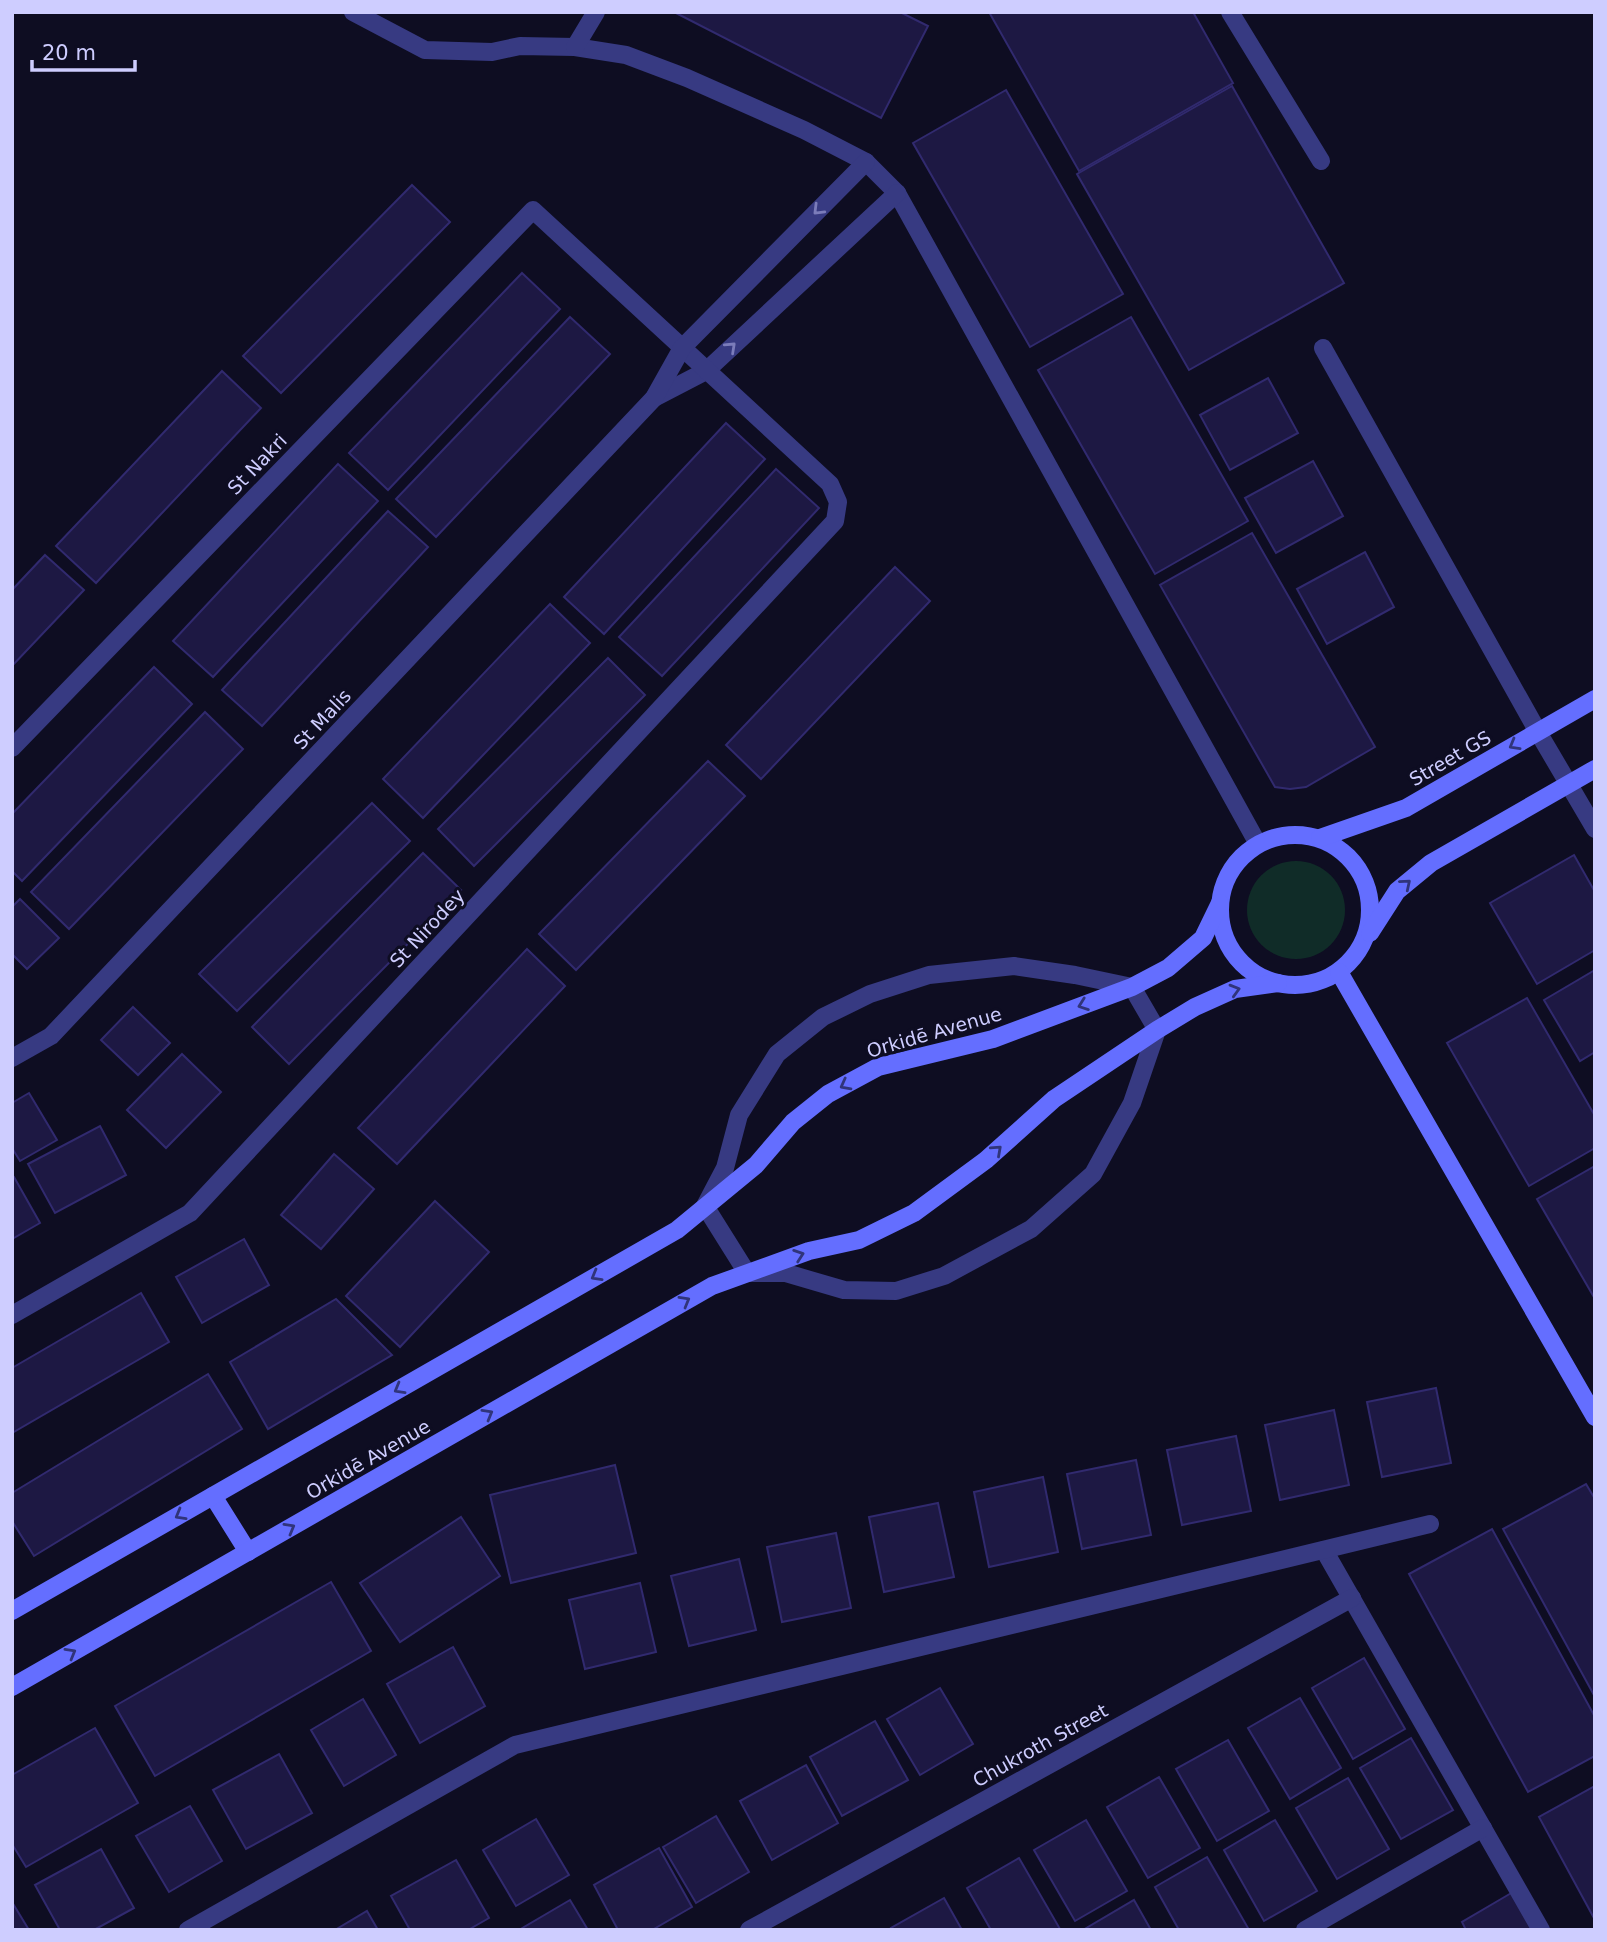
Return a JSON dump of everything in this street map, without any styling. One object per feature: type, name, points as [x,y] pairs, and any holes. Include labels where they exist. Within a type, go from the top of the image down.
[{"type":"street","points":[[354,12],[425,50],[492,52],[520,46],[575,47],[626,55],[687,78],[804,130],[866,162],[897,193],[1258,844]]},
{"type":"street","points":[[575,47],[596,12]]},
{"type":"street","points":[[1230,12],[1321,161]]},
{"type":"street","points":[[654,398],[682,348],[866,162]]},
{"type":"street","points":[[654,398],[705,371],[897,193]]},
{"type":"street","name":"St Nakri","points":[[12,748],[533,210],[682,348]]},
{"type":"street","points":[[682,348],[705,371]]},
{"type":"street","points":[[1324,348],[1595,829]]},
{"type":"street","name":"St Nirodey","points":[[12,1315],[190,1213],[835,521],[838,502],[830,484],[705,371]]},
{"type":"street","name":"St Malis","points":[[12,1058],[51,1036],[654,398]]},
{"type":"street","name":"Street GS","points":[[1320,838],[1406,808],[1595,699]]},
{"type":"street","points":[[1366,939],[1371,918],[1370,896],[1363,876],[1351,858],[1320,838],[1289,835],[1258,844],[1232,869],[1224,885],[1220,903],[1221,925],[1228,945],[1241,962],[1257,975],[1278,983],[1299,985],[1319,981],[1339,972],[1355,957],[1397,891],[1431,863],[1595,769]]},
{"type":"street","name":"Orkidē Avenue","points":[[12,1611],[677,1230],[756,1165],[793,1122],[828,1094],[878,1067],[993,1038],[1132,987],[1168,968],[1203,938],[1220,903]]},
{"type":"street","name":"Orkidē Avenue","points":[[705,1206],[725,1168],[739,1115],[777,1054],[823,1017],[870,993],[929,975],[1014,966],[1132,987]]},
{"type":"street","points":[[1339,972],[1595,1418]]},
{"type":"street","name":"Orkidē Avenue","points":[[12,1687],[700,1293],[809,1251],[859,1240],[914,1213],[986,1160],[1054,1099],[1157,1030],[1195,1007],[1235,989],[1278,983]]},
{"type":"street","points":[[1132,987],[1157,1030]]},
{"type":"street","name":"Orkidē Avenue","points":[[747,1273],[786,1273],[844,1290],[896,1291],[944,1276],[1031,1229],[1093,1174],[1132,1103],[1157,1030]]},
{"type":"street","points":[[705,1206],[747,1273]]},
{"type":"street","points":[[213,1496],[248,1552]]},
{"type":"street","points":[[188,1930],[515,1745],[1430,1524]]},
{"type":"street","points":[[1324,1550],[1541,1930]]},
{"type":"street","name":"Chukroth Street","points":[[749,1930],[1352,1598]]},
{"type":"street","points":[[1305,1930],[1483,1828]]},
{"type":"green space","points":[[1296,861],[1315,865],[1331,875],[1341,891],[1345,910],[1341,929],[1331,945],[1315,955],[1296,959],[1277,955],[1261,945],[1251,929],[1247,910],[1251,891],[1261,875],[1277,865]]},
{"type":"building","points":[[674,12],[900,12],[928,26],[881,118]]},
{"type":"building","points":[[989,12],[1193,12],[1233,83],[1079,171]]},
{"type":"building","points":[[1232,86],[1344,283],[1189,370],[1077,174]]},
{"type":"building","points":[[1006,90],[1123,294],[1030,347],[913,143]]},
{"type":"building","points":[[412,185],[450,222],[281,393],[243,356]]},
{"type":"building","points":[[522,273],[560,309],[388,490],[349,453]]},
{"type":"building","points":[[570,317],[610,354],[436,537],[396,499]]},
{"type":"building","points":[[1131,317],[1248,521],[1155,574],[1038,370]]},
{"type":"building","points":[[222,371],[261,408],[96,583],[56,546]]},
{"type":"building","points":[[1268,378],[1298,433],[1230,470],[1200,415]]},
{"type":"building","points":[[726,423],[765,459],[604,634],[564,597]]},
{"type":"building","points":[[1313,461],[1343,516],[1276,553],[1245,498]]},
{"type":"building","points":[[338,464],[378,501],[213,677],[173,641]]},
{"type":"building","points":[[776,469],[819,508],[662,676],[619,637]]},
{"type":"building","points":[[388,511],[428,547],[262,726],[222,690]]},
{"type":"building","points":[[1252,533],[1375,747],[1306,787],[1275,787],[1160,585]]},
{"type":"building","points":[[1365,552],[1394,607],[1327,644],[1297,589]]},
{"type":"building","points":[[45,555],[84,590],[12,666],[12,590]]},
{"type":"building","points":[[895,567],[930,601],[761,779],[726,745]]},
{"type":"building","points":[[550,604],[590,643],[423,818],[383,779]]},
{"type":"building","points":[[608,658],[645,695],[474,866],[438,829]]},
{"type":"building","points":[[154,667],[192,704],[22,881],[12,871],[12,814]]},
{"type":"building","points":[[205,712],[243,749],[69,929],[31,892]]},
{"type":"building","points":[[708,761],[745,796],[576,970],[539,934]]},
{"type":"building","points":[[372,803],[410,841],[237,1011],[199,974]]},
{"type":"building","points":[[423,853],[461,890],[289,1064],[252,1027]]},
{"type":"building","points":[[1574,855],[1595,892],[1595,950],[1537,984],[1490,903]]},
{"type":"building","points":[[20,899],[59,938],[27,969],[12,954],[12,907]]},
{"type":"building","points":[[527,949],[565,986],[397,1164],[358,1128]]},
{"type":"building","points":[[1595,970],[1595,1052],[1580,1061],[1544,1000]]},
{"type":"building","points":[[1527,998],[1595,1116],[1595,1148],[1529,1186],[1447,1043]]},
{"type":"building","points":[[133,1007],[170,1043],[138,1075],[101,1040]]},
{"type":"building","points":[[182,1054],[221,1092],[166,1148],[127,1110]]},
{"type":"building","points":[[29,1093],[57,1140],[20,1161],[12,1148],[12,1103]]},
{"type":"building","points":[[100,1126],[126,1175],[55,1213],[28,1164]]},
{"type":"building","points":[[334,1154],[374,1189],[321,1249],[281,1215]]},
{"type":"building","points":[[1595,1166],[1595,1299],[1537,1199]]},
{"type":"building","points":[[14,1177],[40,1223],[12,1239],[12,1178]]},
{"type":"building","points":[[435,1201],[489,1252],[400,1347],[346,1296]]},
{"type":"building","points":[[244,1239],[269,1285],[202,1323],[176,1277]]},
{"type":"building","points":[[141,1293],[169,1342],[12,1433],[12,1368]]},
{"type":"building","points":[[336,1299],[392,1355],[268,1429],[230,1362]]},
{"type":"building","points":[[208,1374],[242,1429],[34,1556],[12,1521],[12,1493]]},
{"type":"building","points":[[1436,1388],[1451,1463],[1382,1477],[1367,1402]]},
{"type":"building","points":[[1334,1410],[1349,1485],[1280,1500],[1265,1425]]},
{"type":"building","points":[[1236,1436],[1251,1511],[1182,1525],[1167,1450]]},
{"type":"building","points":[[1136,1460],[1151,1535],[1082,1549],[1067,1474]]},
{"type":"building","points":[[615,1465],[636,1553],[511,1583],[490,1495]]},
{"type":"building","points":[[1043,1477],[1058,1552],[989,1567],[974,1492]]},
{"type":"building","points":[[1586,1484],[1595,1499],[1595,1697],[1503,1529]]},
{"type":"building","points":[[938,1503],[954,1577],[884,1592],[869,1517]]},
{"type":"building","points":[[461,1517],[500,1576],[400,1642],[360,1583]]},
{"type":"building","points":[[1492,1529],[1595,1717],[1595,1756],[1528,1792],[1409,1574]]},
{"type":"building","points":[[836,1533],[851,1608],[782,1622],[767,1547]]},
{"type":"building","points":[[739,1559],[756,1630],[689,1646],[671,1576]]},
{"type":"building","points":[[331,1582],[371,1651],[155,1776],[115,1706]]},
{"type":"building","points":[[640,1583],[656,1652],[585,1669],[569,1600]]},
{"type":"building","points":[[453,1647],[485,1706],[420,1743],[387,1684]]},
{"type":"building","points":[[1364,1658],[1405,1729],[1353,1759],[1312,1688]]},
{"type":"building","points":[[940,1688],[973,1744],[920,1775],[887,1719]]},
{"type":"building","points":[[1300,1698],[1341,1768],[1290,1799],[1248,1728]]},
{"type":"building","points":[[363,1699],[396,1755],[344,1786],[311,1730]]},
{"type":"building","points":[[875,1721],[908,1780],[842,1816],[810,1757]]},
{"type":"building","points":[[95,1728],[138,1803],[26,1867],[12,1844],[12,1775]]},
{"type":"building","points":[[1411,1738],[1453,1810],[1401,1839],[1360,1768]]},
{"type":"building","points":[[1228,1740],[1269,1811],[1217,1841],[1176,1769]]},
{"type":"building","points":[[279,1754],[312,1813],[246,1849],[213,1790]]},
{"type":"building","points":[[806,1765],[838,1823],[772,1860],[740,1801]]},
{"type":"building","points":[[1159,1777],[1200,1848],[1148,1878],[1107,1807]]},
{"type":"building","points":[[1348,1778],[1389,1849],[1337,1879],[1296,1808]]},
{"type":"building","points":[[1595,1786],[1595,1920],[1539,1817]]},
{"type":"building","points":[[190,1806],[222,1861],[169,1892],[136,1836]]},
{"type":"building","points":[[716,1816],[749,1872],[696,1903],[663,1847]]},
{"type":"building","points":[[536,1819],[569,1875],[516,1906],[483,1850]]},
{"type":"building","points":[[1086,1820],[1127,1891],[1075,1921],[1034,1850]]},
{"type":"building","points":[[1275,1820],[1317,1891],[1264,1921],[1224,1850]]},
{"type":"building","points":[[659,1848],[692,1907],[652,1930],[618,1930],[594,1885]]},
{"type":"building","points":[[101,1849],[134,1908],[94,1930],[60,1930],[35,1885]]},
{"type":"building","points":[[1207,1857],[1248,1928],[1246,1930],[1179,1930],[1155,1887]]},
{"type":"building","points":[[1019,1858],[1059,1930],[991,1930],[967,1888]]},
{"type":"building","points":[[456,1860],[489,1918],[468,1930],[410,1930],[391,1896]]},
{"type":"building","points":[[1513,1892],[1535,1930],[1466,1930],[1462,1922]]},
{"type":"building","points":[[944,1898],[962,1930],[892,1930],[891,1928]]},
{"type":"building","points":[[570,1900],[588,1930],[519,1930]]},
{"type":"building","points":[[1134,1900],[1151,1930],[1083,1930]]},
{"type":"building","points":[[12,1902],[29,1930],[12,1930]]},
{"type":"building","points":[[367,1911],[378,1930],[335,1930]]}]
